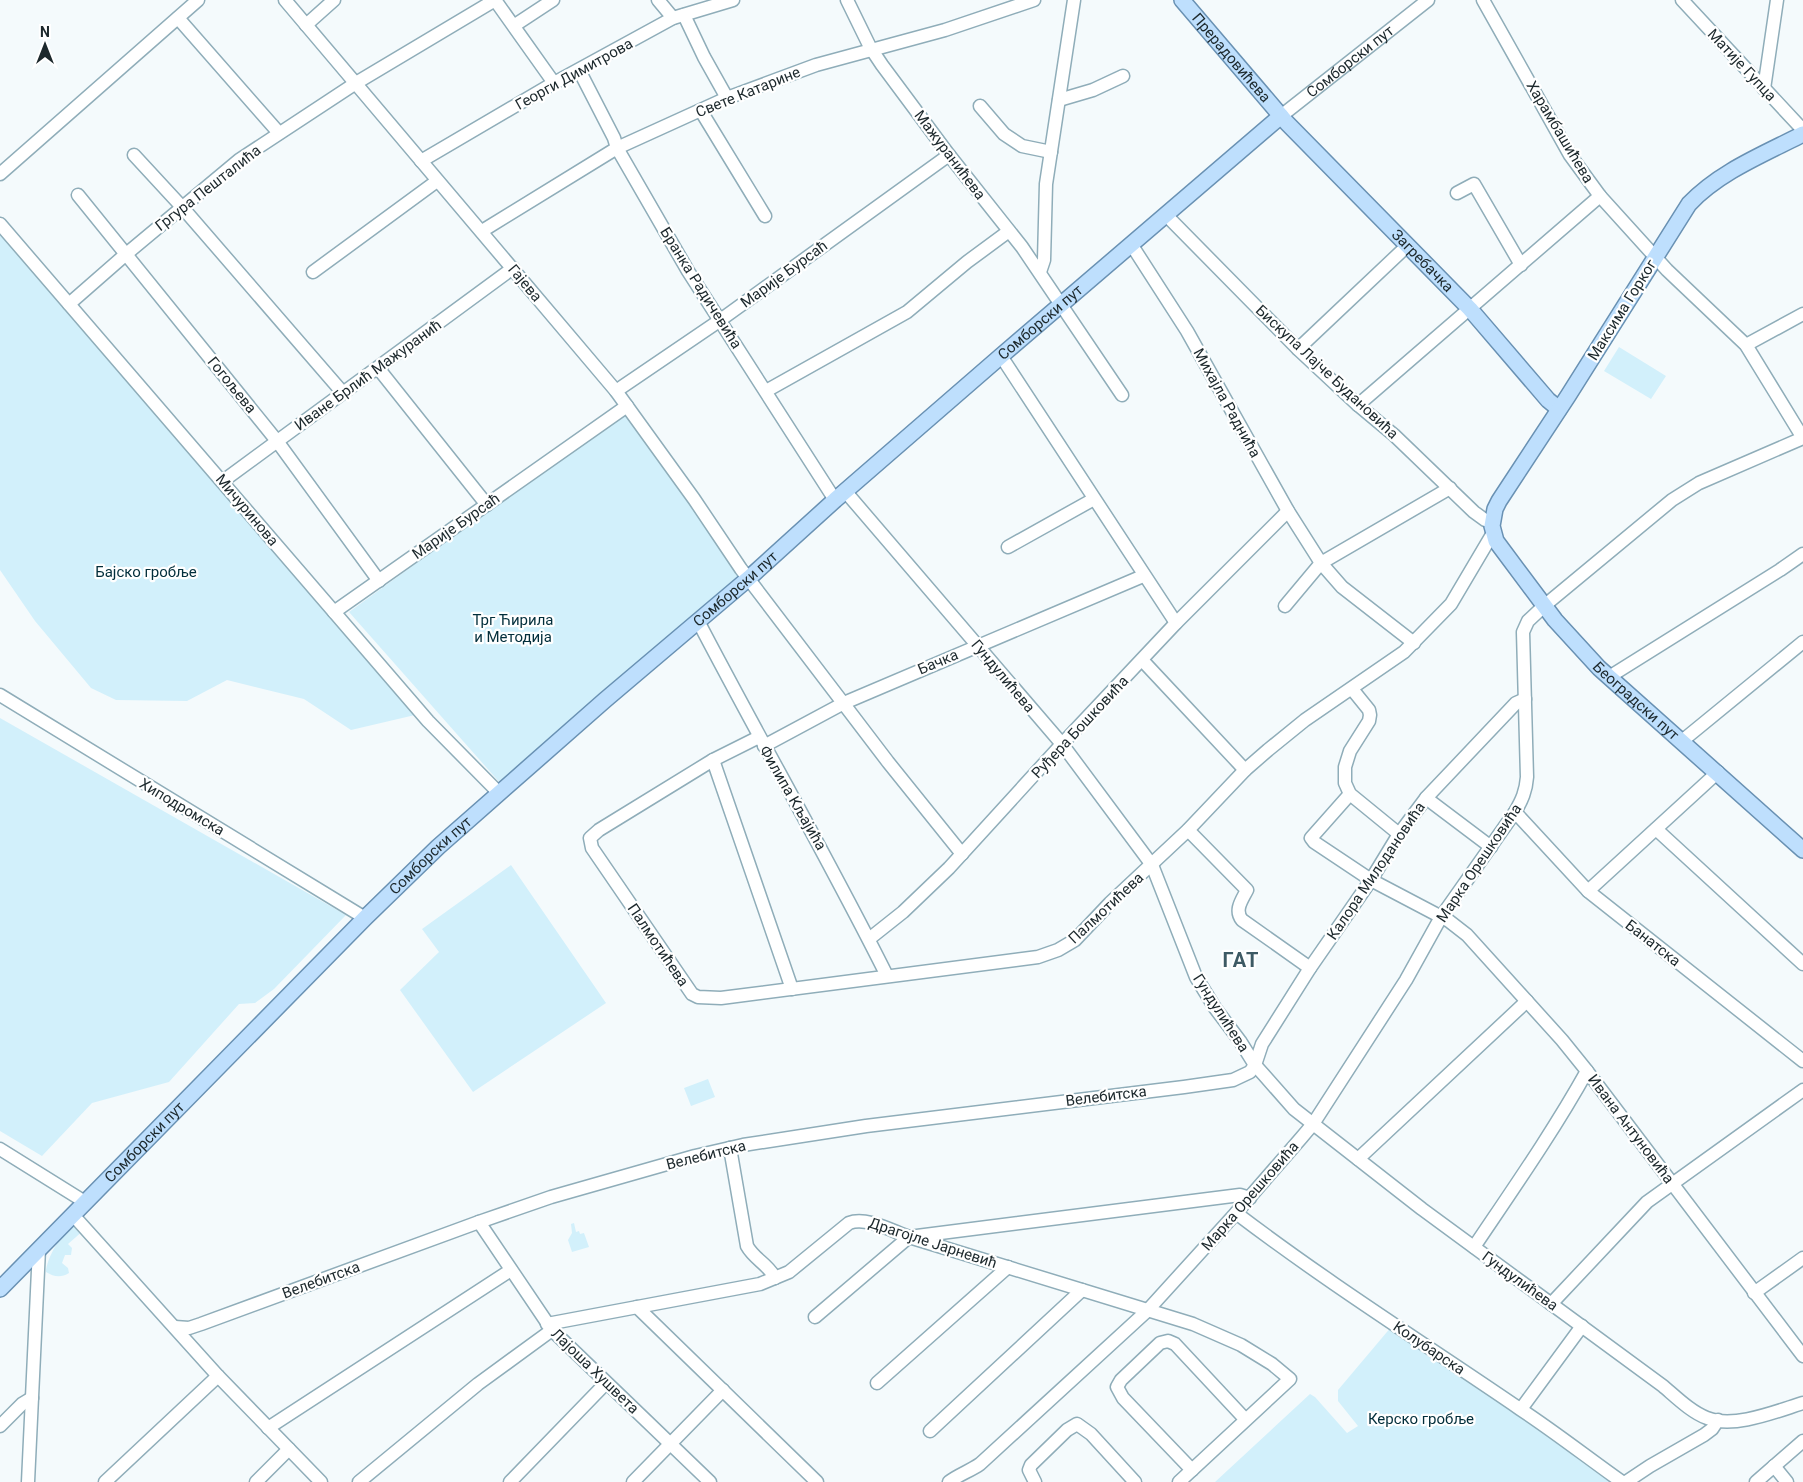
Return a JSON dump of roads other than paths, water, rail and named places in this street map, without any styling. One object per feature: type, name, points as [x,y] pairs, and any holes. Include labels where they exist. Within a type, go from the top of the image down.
[{"type":"main road","name":"Прерадовићева","points":[[1183,0],[1281,116]]},
{"type":"main road","name":"Сомборски пут","points":[[3,1280],[40,1249],[365,918],[428,856],[498,792],[749,578],[840,495],[1281,116]]},
{"type":"main road","name":"Загребачка","points":[[1281,116],[1470,309],[1548,400],[1558,409]]},
{"type":"main road","name":"Максима Горког","points":[[1493,527],[1499,501],[1689,204],[1701,191],[1721,178],[1803,132]]},
{"type":"main road","name":"Београдски пут","points":[[1493,527],[1504,553],[1544,606],[1580,648],[1609,677],[1718,772],[1803,850]]},
{"type":"street","points":[[0,174],[198,0]]},
{"type":"street","name":"Гајева","points":[[285,0],[437,182],[513,268],[616,391],[749,578],[909,790],[962,854]]},
{"type":"street","points":[[306,25],[334,0]]},
{"type":"street","points":[[495,0],[515,25],[554,84]]},
{"type":"street","name":"Гргура Пешталића","points":[[69,304],[239,160],[356,83],[495,0]]},
{"type":"street","points":[[515,25],[554,0]]},
{"type":"street","points":[[658,0],[679,16],[727,98]]},
{"type":"street","name":"Георги Димитрова","points":[[421,161],[554,84],[679,16],[732,0]]},
{"type":"street","name":"Мажуранићева","points":[[847,0],[872,51],[949,155],[1040,272],[1122,395]]},
{"type":"street","name":"Свете Катарине","points":[[482,232],[617,148],[727,98],[816,65],[945,30],[1034,0]]},
{"type":"street","points":[[1040,272],[1044,260],[1046,184],[1074,0]]},
{"type":"street","name":"Сомборски пут","points":[[1281,116],[1413,5],[1428,0]]},
{"type":"street","name":"Харамбашићева","points":[[1483,0],[1570,155],[1600,196],[1667,270],[1746,345],[1803,438]]},
{"type":"street","name":"Матије Гупца","points":[[1682,0],[1803,132]]},
{"type":"street","points":[[1764,89],[1777,0]]},
{"type":"street","points":[[178,18],[279,132]]},
{"type":"street","name":"Бранка Радичевића","points":[[579,70],[614,138],[617,148],[719,322],[840,495]]},
{"type":"street","points":[[1059,100],[1093,90],[1123,76]]},
{"type":"street","points":[[980,106],[1004,134],[1022,146],[1051,152]]},
{"type":"street","points":[[701,110],[765,216]]},
{"type":"street","points":[[134,155],[182,207],[343,393]]},
{"type":"street","name":"Марије Бурсаћ","points":[[616,391],[719,322],[949,155]]},
{"type":"street","points":[[313,272],[437,182]]},
{"type":"street","points":[[1457,193],[1474,184],[1521,265]]},
{"type":"street","name":"Гогољева","points":[[78,196],[277,440],[379,581]]},
{"type":"street","points":[[1358,405],[1600,196]]},
{"type":"street","name":"Бискупа Лајче Будановића","points":[[1166,215],[1298,350],[1394,435],[1474,512],[1493,527]]},
{"type":"street","name":"Мичуринова","points":[[0,224],[428,721],[498,792]]},
{"type":"street","points":[[766,390],[907,312],[967,262],[1009,231]]},
{"type":"street","name":"Михајла Раднића","points":[[1131,244],[1187,331],[1288,511],[1321,563],[1342,587],[1414,643]]},
{"type":"street","points":[[1298,350],[1407,246]]},
{"type":"street","name":"Иване Брлић Мажуранић","points":[[223,482],[277,440],[513,268]]},
{"type":"street","points":[[1746,345],[1803,314]]},
{"type":"street","points":[[1001,356],[1143,576],[1176,623]]},
{"type":"street","points":[[378,368],[487,505]]},
{"type":"street","name":"Марије Бурсаћ","points":[[334,612],[626,406]]},
{"type":"street","name":"Марка Орешковића","points":[[949,1482],[968,1473],[980,1464],[1146,1311],[1250,1198],[1313,1124],[1406,980],[1441,917],[1515,812],[1526,788],[1523,632],[1528,621],[1672,500],[1699,483],[1803,438]]},
{"type":"street","points":[[1285,606],[1321,563],[1450,488]]},
{"type":"street","name":"Гундулићева","points":[[840,495],[977,645],[1062,744],[1152,865],[1196,978],[1210,1002],[1240,1041],[1255,1065],[1294,1109],[1474,1247],[1663,1386],[1696,1413],[1707,1418],[1739,1421],[1803,1404]]},
{"type":"street","points":[[1008,547],[1094,499]]},
{"type":"street","name":"Руђера Бошковића","points":[[869,939],[930,887],[1176,623],[1288,511]]},
{"type":"street","name":"Палмотићева","points":[[599,830],[590,838],[592,848],[692,994],[698,997],[721,998],[1004,963],[1038,957],[1058,950],[1075,940],[1110,903],[1188,830],[1245,770],[1305,720],[1352,689],[1414,643],[1451,604],[1493,527]]},
{"type":"street","points":[[1609,677],[1803,554]]},
{"type":"street","name":"Бачка","points":[[599,830],[713,760],[761,741],[977,645],[1143,576]]},
{"type":"street","name":"Филипа Кљајића","points":[[698,621],[761,741],[816,838],[887,976]]},
{"type":"street","points":[[1682,741],[1801,647]]},
{"type":"street","points":[[1142,660],[1245,770]]},
{"type":"street","points":[[1352,689],[1370,715],[1369,721],[1350,751],[1345,767],[1345,783],[1350,794],[1399,834]]},
{"type":"street","name":"Хиподромска","points":[[0,695],[365,918]]},
{"type":"street","name":"Калора Милодановића","points":[[1255,1065],[1262,1044],[1310,968],[1371,880],[1399,834],[1426,798],[1516,703],[1525,700]]},
{"type":"street","points":[[713,760],[792,989]]},
{"type":"street","points":[[1588,891],[1718,772]]},
{"type":"street","name":"Ивана Антуновића","points":[[1350,794],[1312,838],[1314,842],[1371,880],[1441,917],[1467,935],[1587,1071],[1803,1356]]},
{"type":"street","points":[[1426,798],[1491,847]]},
{"type":"street","name":"Банатска","points":[[1515,812],[1588,891],[1803,1061]]},
{"type":"street","points":[[1656,829],[1803,964]]},
{"type":"street","points":[[1188,830],[1247,890],[1238,910],[1238,915],[1242,920],[1310,968]]},
{"type":"street","points":[[1358,1159],[1527,1001]]},
{"type":"street","name":"Велебитска","points":[[73,1215],[175,1327],[187,1334],[479,1222],[551,1197],[688,1158],[730,1148],[866,1126],[1233,1080],[1250,1072],[1255,1065]]},
{"type":"street","points":[[1474,1247],[1527,1170],[1587,1071]]},
{"type":"street","points":[[1551,1304],[1647,1202],[1803,1090]]},
{"type":"street","points":[[0,1148],[85,1202]]},
{"type":"street","points":[[730,1148],[747,1246],[754,1256],[770,1269],[775,1278]]},
{"type":"street","points":[[815,1317],[909,1237],[1212,1198],[1240,1195],[1250,1198]]},
{"type":"street","name":"Колубарска","points":[[1236,1213],[1282,1248],[1521,1409],[1622,1482]]},
{"type":"street","name":"Драгојле Јарневић","points":[[550,1327],[637,1307],[760,1284],[789,1272],[846,1225],[855,1221],[864,1221],[909,1237],[1193,1324],[1241,1345],[1272,1364],[1290,1379],[1245,1419]]},
{"type":"street","name":"Лајоша Хушвета","points":[[479,1222],[550,1327],[710,1482]]},
{"type":"street","points":[[942,1247],[940,1239],[944,1232]]},
{"type":"street","points":[[28,1482],[40,1249]]},
{"type":"street","points":[[1754,1293],[1803,1258]]},
{"type":"street","points":[[877,1383],[1008,1267]]},
{"type":"street","points":[[268,1428],[511,1270]]},
{"type":"street","points":[[930,1431],[1082,1290]]},
{"type":"street","points":[[637,1307],[817,1482]]},
{"type":"street","points":[[1521,1409],[1582,1326]]},
{"type":"street","points":[[359,1482],[550,1327]]},
{"type":"street","points":[[187,1334],[218,1376],[321,1482]]},
{"type":"street","points":[[1179,1482],[1192,1470],[1245,1419],[1175,1344],[1168,1341],[1160,1343],[1121,1380],[1117,1387],[1123,1398],[1192,1470]]},
{"type":"street","points":[[106,1482],[218,1376]]},
{"type":"street","points":[[510,1482],[606,1383]]},
{"type":"street","points":[[633,1482],[722,1390]]},
{"type":"street","points":[[0,1426],[22,1404],[32,1398]]},
{"type":"street","points":[[1626,1482],[1643,1470],[1704,1435],[1712,1429],[1718,1420]]},
{"type":"street","points":[[1032,1476],[1034,1462],[1067,1430],[1077,1424],[1081,1425],[1091,1434],[1135,1482]]},
{"type":"street","points":[[1756,1482],[1803,1441]]},
{"type":"street","points":[[256,1482],[289,1449]]},
{"type":"street","points":[[1774,1466],[1787,1482]]},
{"type":"district","name":"ГАТ","points":[[1241,960]]},
{"type":"park label","name":"Бајско гробље","points":[[146,572]]},
{"type":"park label","name":"Трг Ћирила и Методија","points":[[513,628]]},
{"type":"park label","name":"Керско гробље","points":[[1421,1419]]}]
